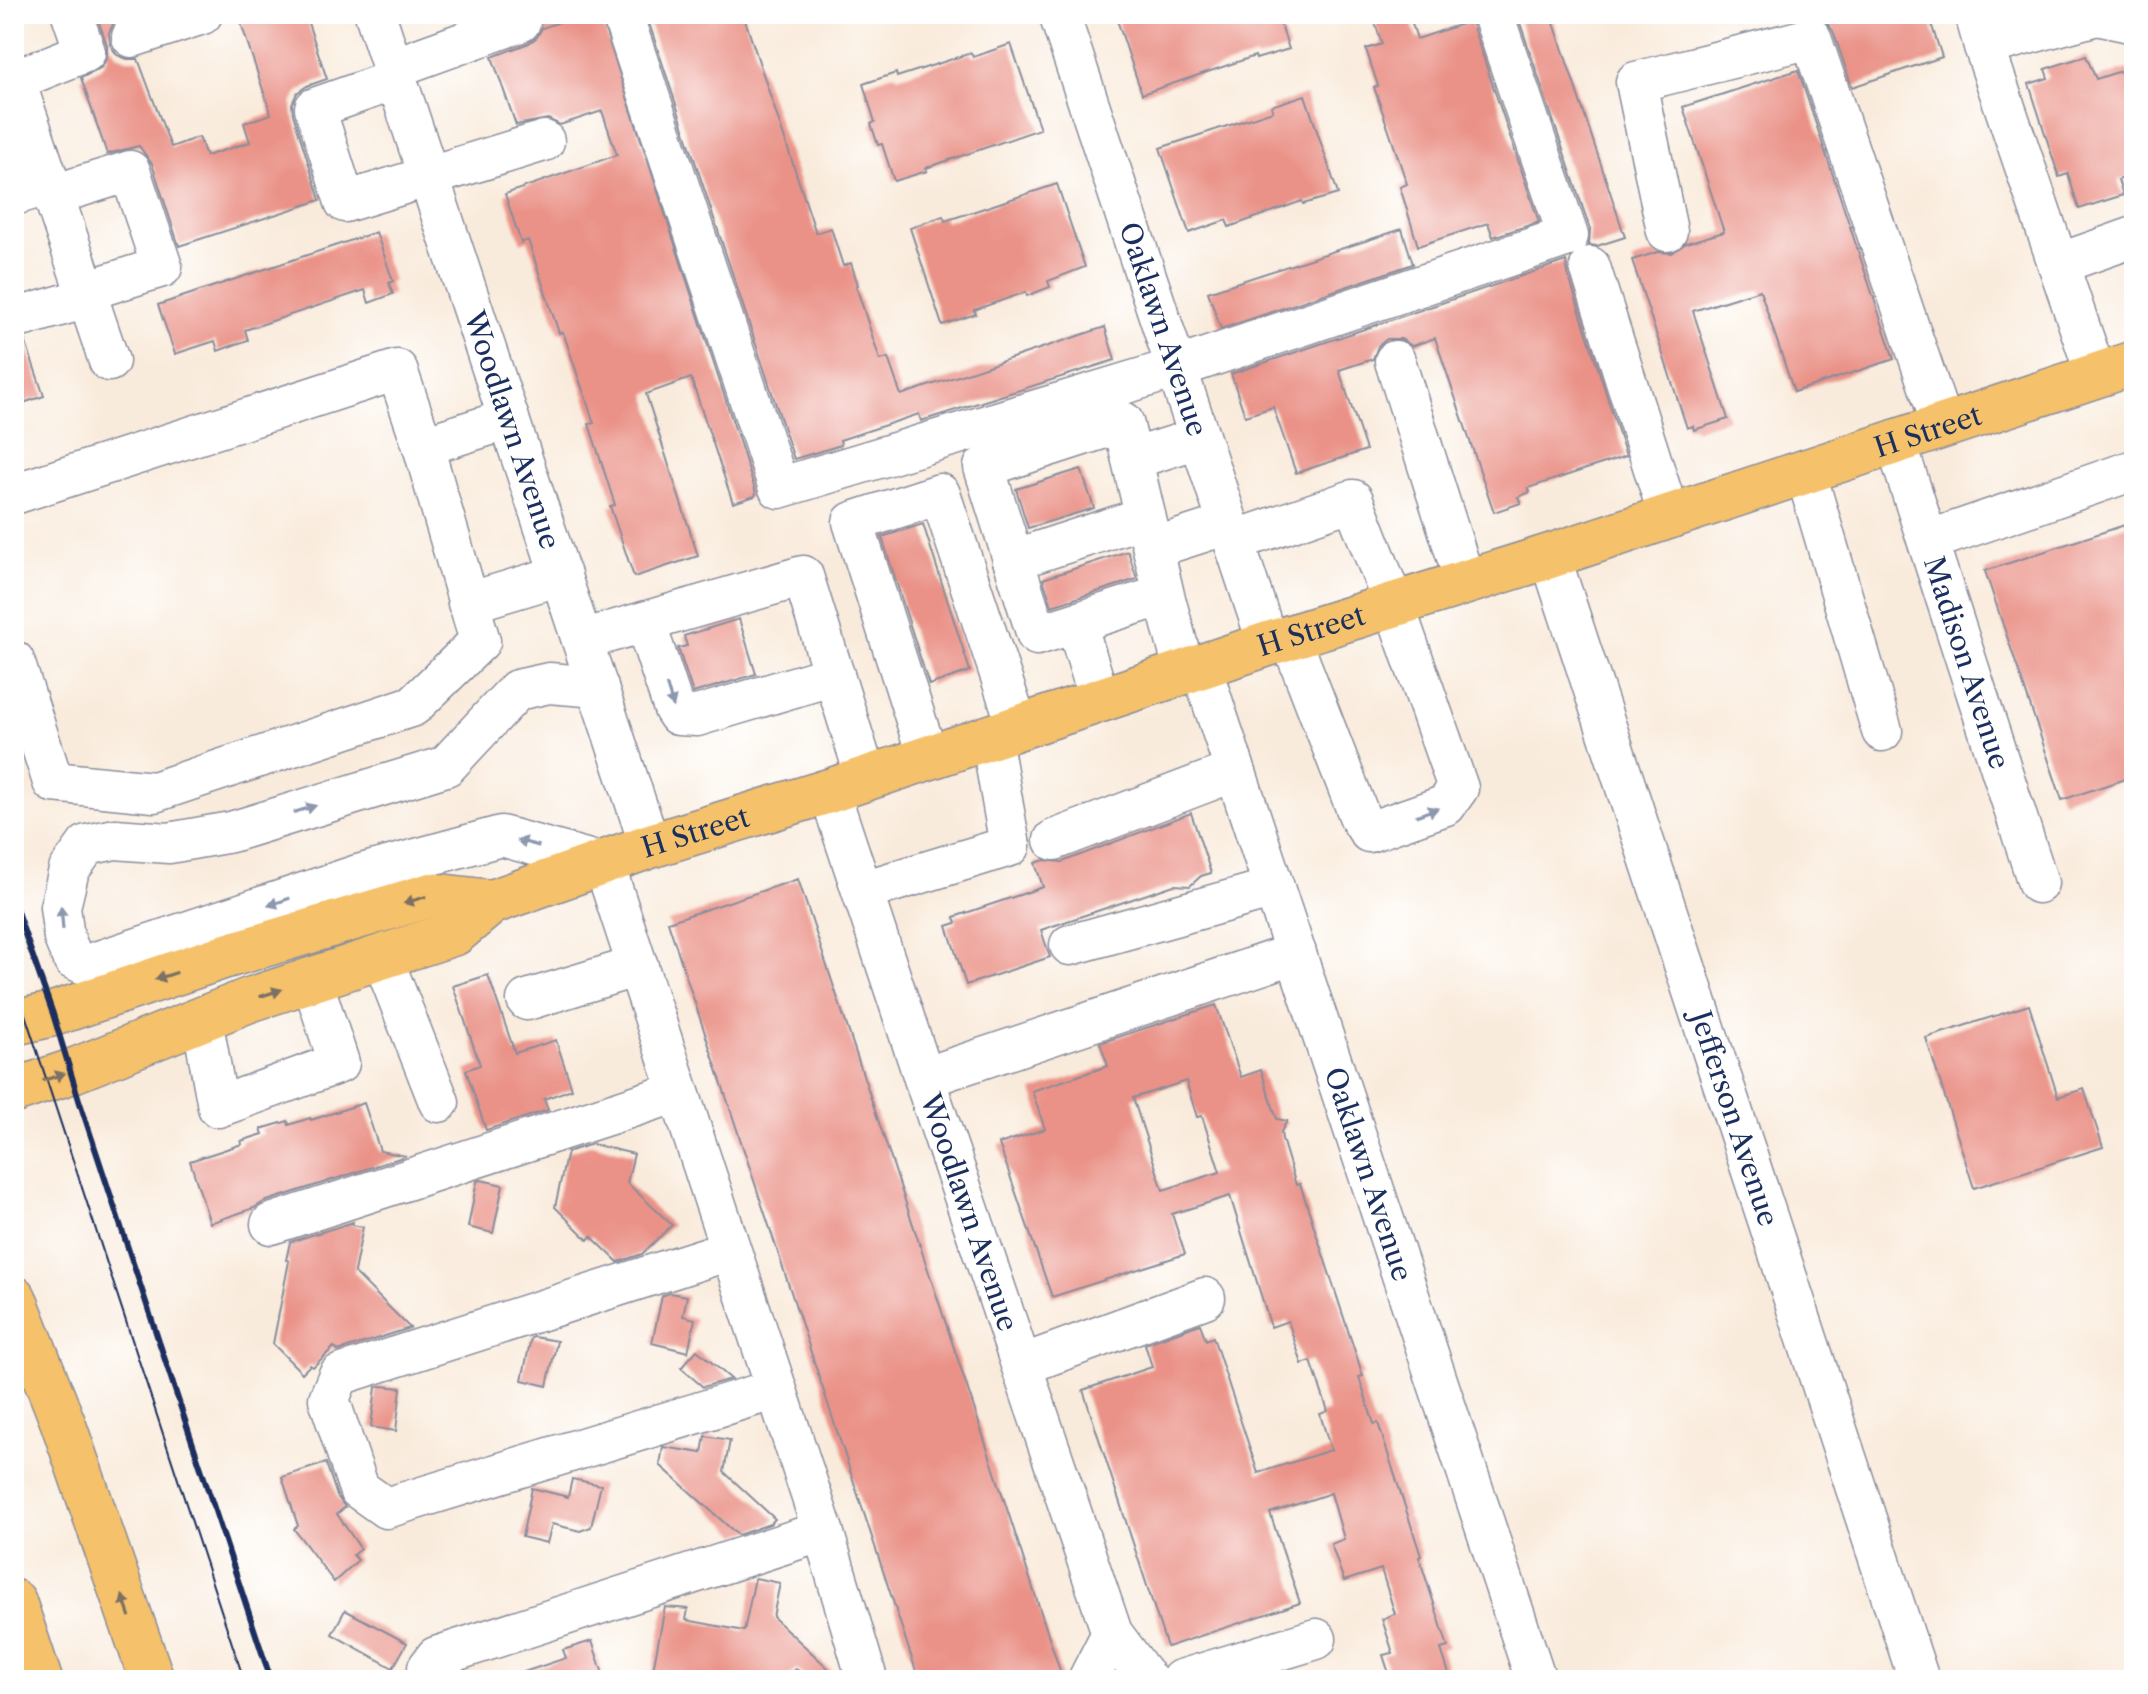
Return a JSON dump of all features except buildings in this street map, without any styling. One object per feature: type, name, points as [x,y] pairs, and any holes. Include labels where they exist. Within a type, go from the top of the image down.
[{"type":"main road","name":"H Street","points":[[14,1091],[70,1072],[249,1000],[455,933],[492,902],[650,846],[848,785],[1279,640],[1550,556],[2115,369]]},
{"type":"main road","name":"H Street","points":[[14,1023],[53,1014],[223,957],[431,895],[492,902]]},
{"type":"main road","points":[[14,1298],[63,1423],[152,1680]]},
{"type":"main road","points":[[14,1602],[40,1680]]},
{"type":"street","points":[[72,14],[109,44]]},
{"type":"street","points":[[109,361],[86,294],[39,191],[14,79],[202,14]]},
{"type":"street","name":"Woodlawn Avenue","points":[[375,14],[650,846]]},
{"type":"street","points":[[622,14],[779,488],[1176,368],[1568,236],[1493,14]]},
{"type":"street","name":"Oaklawn Avenue","points":[[1059,14],[1231,532],[1369,832],[1446,805],[1458,788],[1394,605]]},
{"type":"street","points":[[2115,369],[2058,264],[1979,30],[2097,15],[2134,23]]},
{"type":"street","points":[[520,22],[315,108],[345,202],[544,141]]},
{"type":"street","points":[[1667,231],[1636,82],[1811,38],[1942,425]]},
{"type":"street","points":[[14,319],[162,267],[130,171],[39,191]]},
{"type":"street","points":[[2058,264],[2134,237]]},
{"type":"street","points":[[1590,267],[1669,516]]},
{"type":"street","points":[[1395,361],[1465,582]]},
{"type":"street","points":[[14,494],[397,370],[423,446],[480,641],[413,706],[154,792],[53,782],[14,661]]},
{"type":"street","points":[[423,446],[509,419]]},
{"type":"street","name":"Oaklawn Avenue","points":[[1013,560],[984,467],[1123,422],[1164,595],[1235,771],[1536,1680]]},
{"type":"street","points":[[1132,459],[1199,438]]},
{"type":"street","name":"Madison Avenue","points":[[1895,440],[2038,883]]},
{"type":"street","points":[[1805,470],[1882,731]]},
{"type":"street","points":[[1928,541],[2134,470]]},
{"type":"street","points":[[863,891],[1010,846],[1002,733],[940,494],[853,522],[935,756]]},
{"type":"street","points":[[1164,595],[1037,635],[1013,560],[1149,532],[1231,532],[1353,500],[1394,605]]},
{"type":"street","name":"Jefferson Avenue","points":[[1550,556],[1919,1680]]},
{"type":"street","points":[[468,603],[561,575]]},
{"type":"street","name":"Woodlawn Avenue","points":[[645,622],[803,576],[834,675],[863,891],[1112,1633],[1147,1680]]},
{"type":"street","points":[[582,640],[645,622],[678,715],[697,716],[834,675]]},
{"type":"street","points":[[1076,623],[1100,701]]},
{"type":"street","points":[[598,687],[549,683],[517,690],[446,766],[231,832],[169,843],[115,839],[87,845],[69,870],[60,907],[64,938],[73,959],[87,965],[358,875],[501,836],[604,864],[823,1531],[867,1679],[863,1680]]},
{"type":"street","points":[[1054,840],[1235,771]]},
{"type":"street","points":[[1070,945],[1274,888]]},
{"type":"street","points":[[924,1078],[1296,953]]},
{"type":"street","points":[[382,957],[439,1102]]},
{"type":"street","points":[[527,1000],[638,966]]},
{"type":"street","points":[[202,1019],[218,1107],[339,1063],[312,980]]},
{"type":"street","points":[[271,1224],[678,1092]]},
{"type":"street","points":[[730,1250],[339,1375],[329,1399],[359,1489],[386,1508],[776,1389]]},
{"type":"street","points":[[1022,1365],[1205,1298]]},
{"type":"street","points":[[428,1680],[428,1668],[436,1657],[823,1531]]},
{"type":"street","points":[[1088,1680],[1112,1633]]},
{"type":"street","points":[[1181,1680],[1316,1639]]},
{"type":"tram line","points":[[14,981],[244,1680]]},
{"type":"railway","points":[[14,903],[271,1680]]}]
